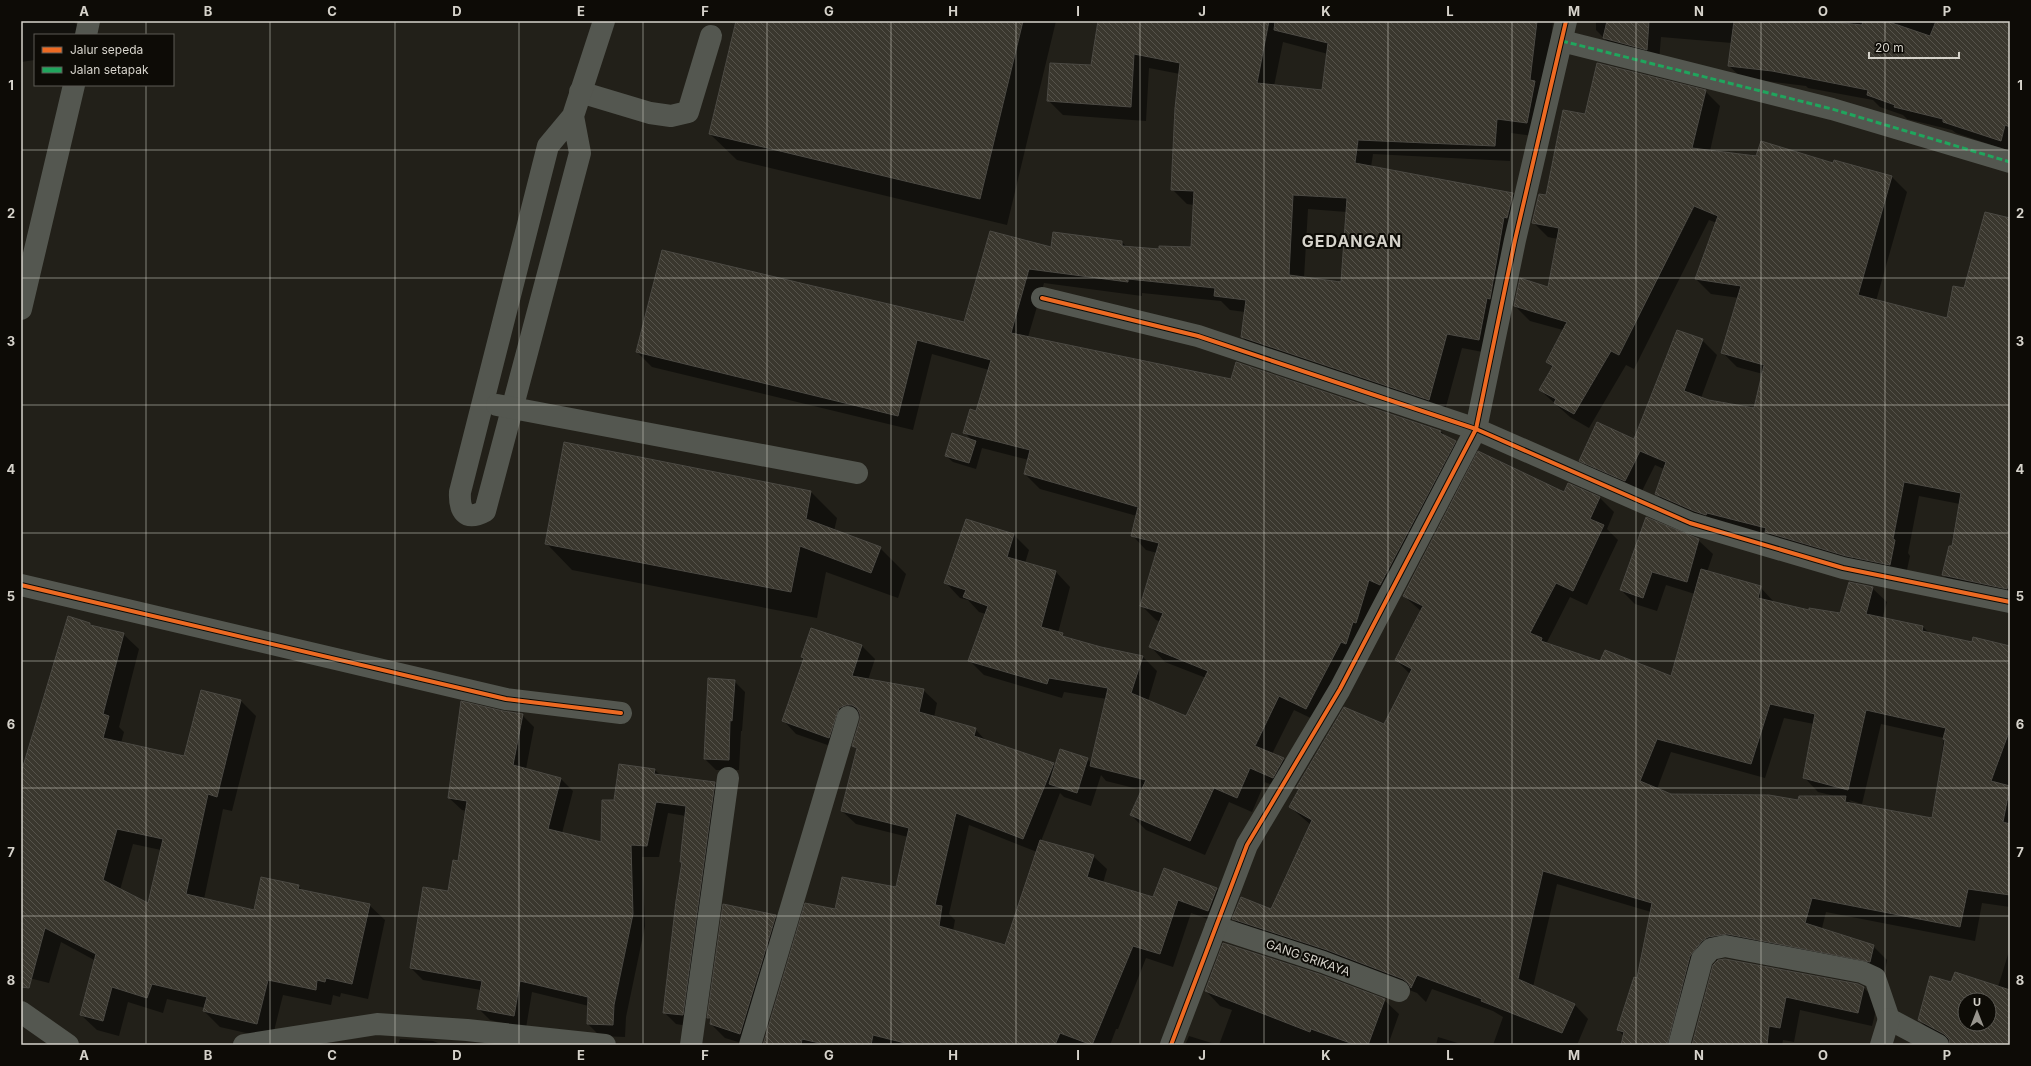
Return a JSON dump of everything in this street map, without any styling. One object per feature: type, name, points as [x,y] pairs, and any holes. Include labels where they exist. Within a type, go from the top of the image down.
[{"type":"street","points":[[86,34],[89,21]]},
{"type":"street","points":[[573,116],[580,153],[511,408],[485,512],[476,516],[468,514],[462,510],[459,502],[460,492],[548,146],[573,116],[604,21]]},
{"type":"street","points":[[1171,1045],[1247,845],[1340,689],[1476,428],[1515,240],[1564,31],[2010,162]]},
{"type":"street","points":[[580,92],[650,113],[672,116],[688,112],[711,36]]},
{"type":"street","points":[[21,309],[74,86]]},
{"type":"street","points":[[1042,298],[1198,336],[1476,428],[1690,523],[1843,568],[2010,602]]},
{"type":"street","points":[[483,402],[857,473]]},
{"type":"street","points":[[21,585],[506,699],[621,713]]},
{"type":"street","points":[[750,1045],[848,717]]},
{"type":"street","points":[[691,1045],[728,778]]},
{"type":"street","name":"GANG SRIKAYA","points":[[1216,927],[1323,962],[1399,991]]},
{"type":"street","points":[[1680,1045],[1702,959],[1710,950],[1725,946],[1862,972],[1875,978],[1889,1020],[1881,1045]]},
{"type":"street","points":[[21,1012],[68,1045]]},
{"type":"street","points":[[1889,1020],[1938,1045]]},
{"type":"street","points":[[244,1045],[377,1024],[467,1030],[605,1045]]},
{"type":"building","points":[[736,21],[1023,21],[980,199],[709,134]]},
{"type":"building","points":[[1098,21],[1269,21],[1257,83],[1322,90],[1328,43],[1274,30],[1275,21],[1537,21],[1530,80],[1535,81],[1527,123],[1497,119],[1495,146],[1358,140],[1355,163],[1513,193],[1507,218],[1504,217],[1490,299],[1487,298],[1479,340],[1447,334],[1429,400],[1241,337],[1246,300],[1214,296],[1215,288],[1128,279],[1128,282],[1029,269],[1011,333],[1231,379],[1236,362],[1441,431],[1440,433],[1456,441],[1380,585],[1369,580],[1356,623],[1353,622],[1346,644],[1341,642],[1306,709],[1279,696],[1255,746],[1284,758],[1273,778],[1250,768],[1237,798],[1214,788],[1190,841],[1130,815],[1146,780],[1090,766],[1108,688],[1049,678],[1047,684],[968,661],[988,606],[963,597],[966,590],[944,583],[966,519],[1014,534],[1007,557],[1056,571],[1041,627],[1063,633],[1062,636],[1101,647],[1143,656],[1131,693],[1186,716],[1208,671],[1149,647],[1163,613],[1140,606],[1159,543],[1131,536],[1138,507],[1024,474],[1030,450],[963,433],[970,409],[976,411],[991,360],[917,340],[898,416],[636,352],[662,250],[964,322],[990,231],[1051,247],[1053,232],[1122,241],[1122,246],[1159,249],[1159,246],[1191,247],[1194,191],[1171,190],[1175,108],[1180,63],[1134,54],[1131,107],[1047,101],[1050,63],[1091,65]],"holes":[[[1293,195],[1347,198],[1341,282],[1289,275]]]},
{"type":"building","points":[[1607,21],[1649,21],[1647,50],[1603,38]]},
{"type":"building","points":[[1734,21],[1822,21],[1862,25],[1863,21],[1886,21],[1930,36],[1936,21],[2010,21],[2010,127],[2005,125],[2001,141],[1943,122],[1943,119],[1894,107],[1895,105],[1867,95],[1868,90],[1772,71],[1728,66]]},
{"type":"building","points":[[1597,63],[1706,90],[1692,148],[1756,156],[1761,141],[1833,163],[1834,160],[1892,176],[1858,295],[1947,318],[1953,286],[1964,288],[1985,212],[2010,218],[2010,576],[2007,589],[1942,575],[1949,546],[1952,546],[1961,493],[1904,482],[1893,539],[1895,540],[1890,565],[1846,556],[1765,532],[1766,528],[1707,513],[1706,515],[1655,494],[1666,462],[1640,451],[1625,481],[1579,461],[1597,422],[1634,439],[1677,330],[1703,339],[1684,391],[1709,400],[1754,408],[1764,365],[1721,353],[1741,286],[1695,279],[1718,216],[1694,206],[1619,355],[1611,351],[1574,414],[1554,403],[1556,399],[1539,390],[1553,366],[1546,362],[1567,322],[1514,306],[1520,278],[1548,287],[1559,228],[1532,223],[1539,194],[1546,195],[1563,110],[1585,114]]},
{"type":"building","points":[[952,433],[976,441],[969,463],[945,456]]},
{"type":"building","points":[[564,442],[811,491],[806,519],[881,547],[871,573],[800,546],[791,592],[545,544]]},
{"type":"building","points":[[1478,451],[1564,492],[1568,483],[1600,497],[1590,519],[1604,525],[1573,591],[1556,583],[1530,633],[1542,638],[1541,641],[1600,661],[1605,650],[1671,676],[1701,569],[1761,586],[1758,598],[1809,610],[1809,608],[1840,613],[1849,582],[1873,587],[1866,614],[1923,626],[1922,631],[1972,642],[1973,637],[2010,646],[2010,729],[1991,781],[2010,786],[2003,822],[2010,824],[2010,895],[1968,889],[1960,927],[1812,898],[1805,923],[1874,945],[1870,962],[1727,934],[1708,937],[1702,941],[1690,956],[1667,1045],[1621,1045],[1624,1032],[1617,1030],[1634,977],[1637,978],[1652,903],[1543,871],[1518,979],[1575,1004],[1562,1033],[1481,1001],[1482,999],[1417,975],[1411,988],[1403,979],[1327,950],[1232,919],[1241,897],[1271,909],[1312,820],[1289,807],[1299,789],[1296,788],[1344,707],[1384,724],[1412,669],[1395,660],[1423,606],[1403,596]],"holes":[[[1770,704],[1815,714],[1803,778],[1848,790],[1866,710],[1946,728],[1943,739],[1945,740],[1932,818],[1845,802],[1846,796],[1799,796],[1798,800],[1769,795],[1671,794],[1640,781],[1657,739],[1751,764]]]},
{"type":"building","points":[[1646,517],[1699,539],[1687,582],[1652,572],[1643,598],[1620,590]]},
{"type":"building","points":[[68,616],[90,623],[90,625],[124,633],[103,714],[109,716],[103,738],[184,756],[201,690],[241,700],[217,797],[208,794],[186,894],[254,910],[261,877],[299,885],[298,889],[370,904],[352,984],[326,978],[325,982],[317,980],[316,990],[268,980],[257,1024],[203,1011],[207,997],[152,984],[147,998],[112,987],[103,1021],[80,1015],[96,954],[45,928],[29,988],[21,987],[21,773]],"holes":[[[117,829],[163,839],[148,903],[103,880]]]},
{"type":"building","points":[[811,628],[862,645],[852,676],[924,689],[919,712],[976,728],[974,736],[1054,763],[1023,839],[956,813],[935,905],[942,906],[939,926],[1005,945],[1040,840],[1094,855],[1087,877],[1153,897],[1164,868],[1217,888],[1208,911],[1178,900],[1160,954],[1133,946],[1092,1045],[1060,1033],[1055,1045],[913,1045],[873,1035],[871,1045],[828,1045],[802,1039],[801,1045],[763,1045],[805,903],[835,909],[842,877],[896,887],[909,828],[841,811],[857,748],[852,746],[860,720],[860,714],[857,708],[852,705],[846,705],[839,708],[829,738],[782,721],[804,658],[801,657]]},
{"type":"building","points":[[708,678],[735,680],[732,721],[730,720],[729,760],[704,759]]},
{"type":"building","points":[[461,701],[523,714],[513,765],[561,778],[548,829],[601,842],[602,800],[614,800],[619,764],[655,769],[654,774],[715,782],[683,1015],[663,1013],[682,862],[680,862],[686,806],[656,802],[647,846],[631,845],[633,914],[614,1005],[613,1025],[587,1024],[588,997],[520,981],[514,1016],[477,1009],[482,981],[410,968],[423,887],[448,891],[453,860],[458,861],[467,801],[448,798]]},
{"type":"building","points":[[1060,749],[1088,758],[1077,793],[1049,784]]},
{"type":"building","points":[[723,904],[776,915],[740,1034],[710,1024],[711,1018],[707,1018]]},
{"type":"building","points":[[1223,943],[1319,974],[1385,999],[1368,1045],[1356,1045],[1311,1029],[1310,1032],[1205,991]]},
{"type":"building","points":[[1725,959],[1858,984],[1864,987],[1858,1013],[1786,997],[1780,1028],[1769,1026],[1767,1045],[1692,1045],[1713,965],[1718,960]]},
{"type":"building","points":[[1955,972],[2010,990],[2010,1045],[1950,1045],[1949,1039],[1944,1034],[1918,1020],[1930,976],[1951,982]]},
{"type":"marked path","points":[[1562,41],[1832,109],[2010,162]]},
{"type":"cycle path","points":[[1171,1045],[1247,845],[1340,689],[1476,429],[1515,240],[1566,21]]},
{"type":"cycle path","points":[[1042,298],[1198,336],[1476,429],[1690,523],[1843,568],[2010,602]]},
{"type":"cycle path","points":[[21,585],[506,699],[621,713]]},
{"type":"district","name":"GEDANGAN","points":[[1352,241]]}]
